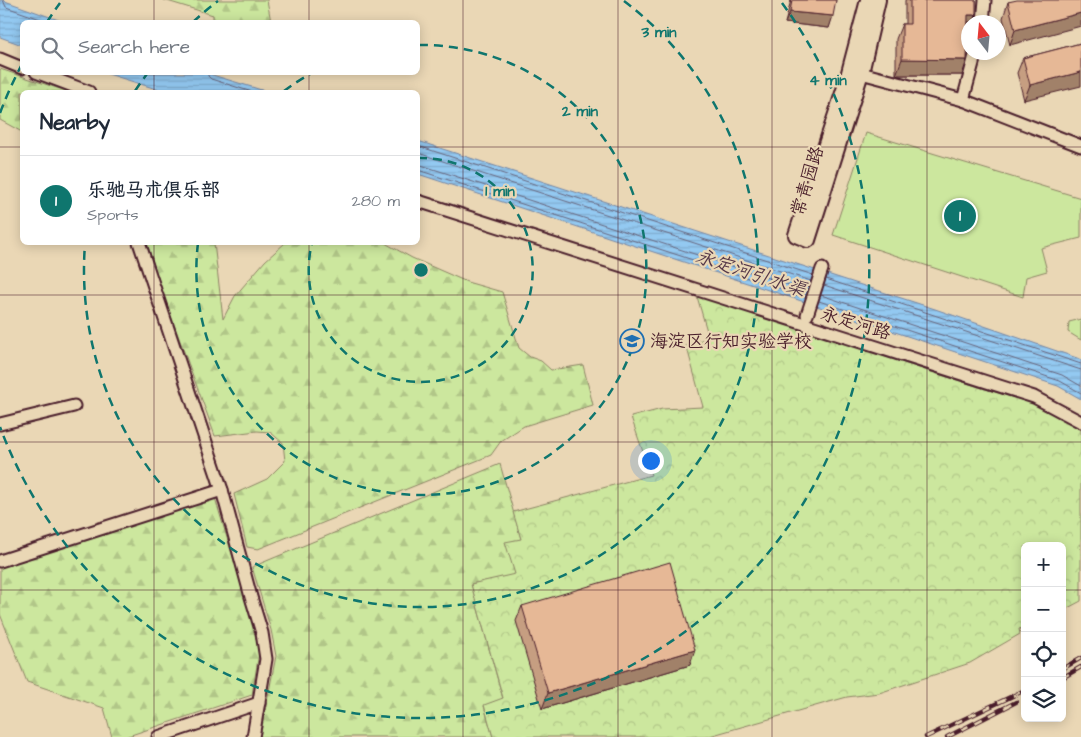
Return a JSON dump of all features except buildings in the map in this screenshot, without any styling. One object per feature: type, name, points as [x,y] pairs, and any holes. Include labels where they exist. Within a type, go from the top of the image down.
[{"type":"street","name":"常青园路","points":[[868,0],[846,84],[796,235],[808,240],[861,73],[878,0]]},
{"type":"street","points":[[984,15],[985,0]]},
{"type":"street","points":[[0,59],[20,67]]},
{"type":"street","points":[[963,100],[974,60]]},
{"type":"street","points":[[861,73],[963,100],[1081,146]]},
{"type":"street","points":[[44,75],[84,90]]},
{"type":"street","name":"永定河路","points":[[420,202],[1034,397],[1081,422]]},
{"type":"street","points":[[140,245],[222,490],[262,633],[266,659],[253,737]]},
{"type":"street","points":[[807,315],[822,269]]},
{"type":"street","points":[[0,424],[74,406]]},
{"type":"street","points":[[0,561],[222,490]]},
{"type":"street","points":[[158,737],[259,703]]},
{"type":"green space","points":[[164,0],[267,0],[271,20],[213,20],[213,15]]},
{"type":"green space","points":[[0,69],[63,90],[20,90],[20,131],[0,120]]},
{"type":"green space","points":[[866,133],[1081,198],[1081,238],[1041,248],[1047,271],[1026,277],[1023,297],[833,235]]},
{"type":"green space","points":[[148,245],[214,245],[223,319],[235,296],[265,261],[283,245],[389,245],[412,258],[467,282],[502,292],[519,348],[530,357],[541,361],[551,370],[583,365],[593,405],[524,426],[501,441],[491,455],[258,549],[247,547],[234,494],[267,479],[285,461],[283,443],[270,432],[257,431],[215,436]]},
{"type":"green space","points":[[696,293],[925,370],[1034,404],[1081,429],[1081,601],[1066,609],[1066,542],[1021,542],[1020,634],[970,663],[879,693],[847,697],[706,737],[493,737],[484,705],[503,698],[471,584],[515,574],[505,542],[521,539],[513,512],[651,475],[631,417],[662,409],[703,407],[686,344],[709,338]]},
{"type":"green space","points":[[1081,319],[1081,340],[1068,332],[1069,322]]},
{"type":"green space","points":[[500,464],[521,539],[516,575],[471,584],[503,699],[484,706],[493,737],[260,737],[276,656],[271,630],[252,567]]},
{"type":"green space","points":[[215,498],[260,647],[252,695],[125,737],[112,737],[104,708],[27,682],[0,614],[0,567]]},
{"type":"water","points":[[0,0],[58,20],[20,20],[20,44],[0,37]]},
{"type":"water","points":[[111,75],[213,75],[261,90],[160,90]]},
{"type":"water","name":"永定河引水渠","points":[[420,142],[935,309],[1081,360],[1081,399],[1058,386],[420,175]]},
{"type":"railway","points":[[1066,667],[1081,658]]},
{"type":"railway","points":[[1064,677],[1081,667]]},
{"type":"railway","points":[[926,737],[1021,692]]},
{"type":"railway","points":[[947,737],[1016,702]]},
{"type":"place","name":"乐驰马术俱乐部","points":[[960,216]]},
{"type":"place","name":"海淀区行知实验学校","points":[[632,341]]}]
